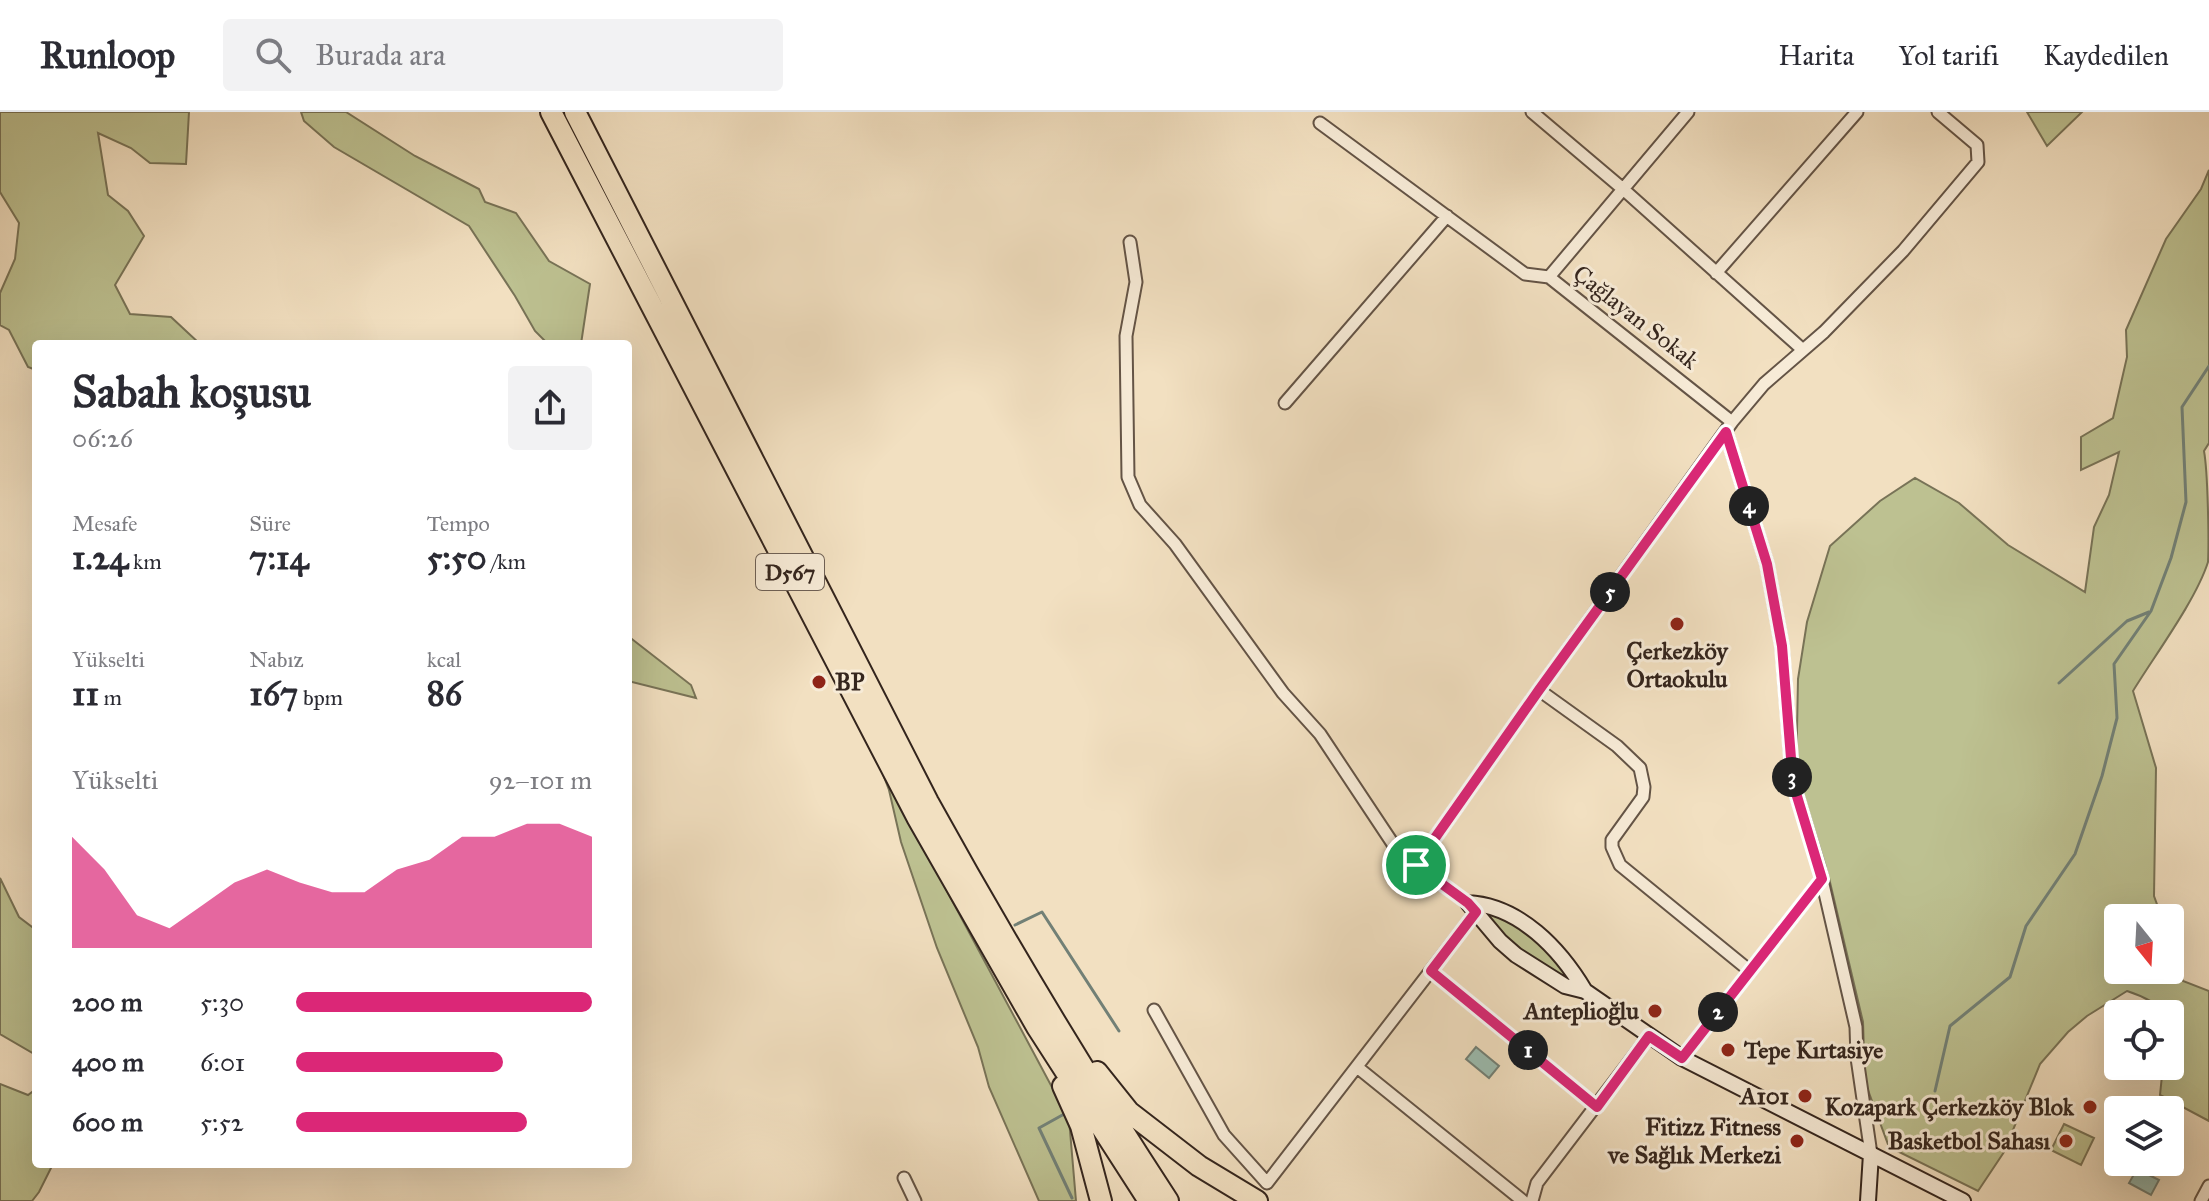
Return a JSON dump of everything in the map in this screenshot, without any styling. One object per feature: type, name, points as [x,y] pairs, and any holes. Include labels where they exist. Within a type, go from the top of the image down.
[{"type":"highway","name":"D567","points":[[551,112],[917,817],[1046,1023],[1149,1201]]},
{"type":"highway","name":"D567","points":[[575,112],[928,802],[1046,1023],[1089,1080],[1168,1201]]},
{"type":"highway","points":[[1046,1023],[1081,1126],[1101,1201]]},
{"type":"highway","points":[[1046,1023],[1129,1112],[1199,1166],[1257,1201]]},
{"type":"street","points":[[1532,112],[1803,350]]},
{"type":"street","name":"Çağlayan Sokak","points":[[1688,112],[1549,277],[1715,407],[1729,427]]},
{"type":"street","points":[[1716,273],[1857,112]]},
{"type":"street","points":[[1416,865],[1650,527],[1729,427],[1764,384],[1903,251],[1978,162],[1977,145],[1938,112]]},
{"type":"street","points":[[1320,123],[1525,274],[1549,277]]},
{"type":"street","points":[[1285,403],[1447,216]]},
{"type":"street","points":[[1130,242],[1136,282],[1126,336],[1128,477],[1140,505],[1175,544],[1283,693],[1320,734],[1399,853],[1472,907],[1516,955],[1565,986],[1585,991],[1682,1058],[1963,1201]]},
{"type":"street","points":[[1729,427],[1767,564],[1782,646],[1793,783],[1822,879],[1856,1027],[1857,1058],[1871,1154],[1868,1201]]},
{"type":"street","points":[[1539,690],[1617,746],[1640,768],[1643,797],[1612,840],[1620,865],[1750,971]]},
{"type":"street","points":[[1682,1058],[1822,879]]},
{"type":"street","points":[[1154,1010],[1224,1135],[1267,1183],[1431,971],[1472,907],[1480,903],[1529,924],[1562,956],[1585,991]]},
{"type":"street","points":[[1431,971],[1597,1107]]},
{"type":"street","points":[[1532,1201],[1537,1183],[1649,1036]]},
{"type":"street","points":[[1357,1067],[1523,1201]]},
{"type":"street","points":[[904,1178],[915,1201]]},
{"type":"street","points":[[2201,1201],[2209,1186]]},
{"type":"green space","points":[[0,112],[189,112],[186,164],[150,163],[131,148],[98,133],[108,195],[128,211],[144,236],[115,285],[130,314],[171,317],[196,340],[32,340],[32,368],[28,367],[9,330],[0,325],[0,293],[15,259],[19,223],[0,192]]},
{"type":"green space","points":[[301,112],[346,112],[415,156],[479,189],[485,202],[516,213],[549,261],[590,284],[582,340],[544,340],[535,331],[469,226],[334,147],[304,121]]},
{"type":"green space","points":[[2027,112],[2082,112],[2047,146]]},
{"type":"green space","points":[[2209,170],[2209,443],[2204,451],[2208,562],[2185,610],[2133,691],[2156,768],[2154,896],[2157,904],[2104,904],[2104,984],[2184,984],[2184,981],[2209,991],[2209,1121],[2184,1108],[2184,1096],[2160,1095],[2162,1080],[2184,1080],[2184,1000],[2148,1000],[2127,991],[2113,1000],[2104,1000],[2104,1005],[2068,1032],[2040,1064],[2004,1152],[1978,1191],[1889,1147],[1865,1082],[1863,1022],[1829,878],[1796,782],[1798,679],[1807,622],[1830,546],[1880,501],[1915,478],[1959,503],[2008,545],[2085,592],[2094,527],[2109,495],[2119,452],[2081,470],[2081,437],[2113,418],[2127,357],[2126,330],[2166,239],[2201,189]]},
{"type":"green space","points":[[632,639],[691,685],[696,698],[632,682]]},
{"type":"green space","points":[[879,764],[1069,1119],[1076,1201],[1039,1201],[989,1087],[978,1047],[937,948],[901,842],[889,790]]},
{"type":"green space","points":[[0,878],[19,917],[32,927],[32,1053],[0,1034]]},
{"type":"green space","points":[[1476,905],[1531,930],[1577,986],[1512,949]]},
{"type":"green space","points":[[0,1084],[28,1095],[32,1092],[32,1168],[51,1168],[32,1201],[0,1201]]},
{"type":"green space","points":[[2064,1124],[2094,1138],[2081,1165],[2051,1150]]},
{"type":"water","points":[[1476,1047],[1499,1066],[1489,1078],[1466,1059]]},
{"type":"water","points":[[2133,1176],[2151,1176],[2159,1180],[2151,1195],[2129,1183]]},
{"type":"waterway","points":[[1935,1091],[1950,1026],[2010,977],[2026,926],[2075,854],[2102,776],[2117,718],[2114,664],[2151,611],[2171,558],[2186,502],[2182,407],[2209,366]]},
{"type":"waterway","points":[[2059,683],[2127,621],[2149,612]]},
{"type":"waterway","points":[[1015,925],[1042,912],[1119,1031]]},
{"type":"waterway","points":[[1066,1113],[1039,1128],[1072,1198]]},
{"type":"place","name":"Çerkezköy Ortaokulu","points":[[1677,624]]},
{"type":"place","name":"BP","points":[[819,682]]},
{"type":"place","name":"Anteplioğlu","points":[[1655,1011]]},
{"type":"place","name":"Tepe Kırtasiye","points":[[1728,1050]]},
{"type":"place","name":"A101","points":[[1805,1096]]},
{"type":"place","name":"Kozapark Çerkezköy Blok","points":[[2090,1107]]},
{"type":"place","name":"Fitizz Fitness ve Sağlık Merkezi","points":[[1797,1141]]},
{"type":"place","name":"Basketbol Sahası","points":[[2066,1141]]},
{"type":"route","points":[[1726,432],[1767,564],[1782,646],[1793,783],[1822,879],[1682,1058],[1649,1036],[1597,1107],[1431,971],[1476,912],[1416,865],[1726,432]]}]
